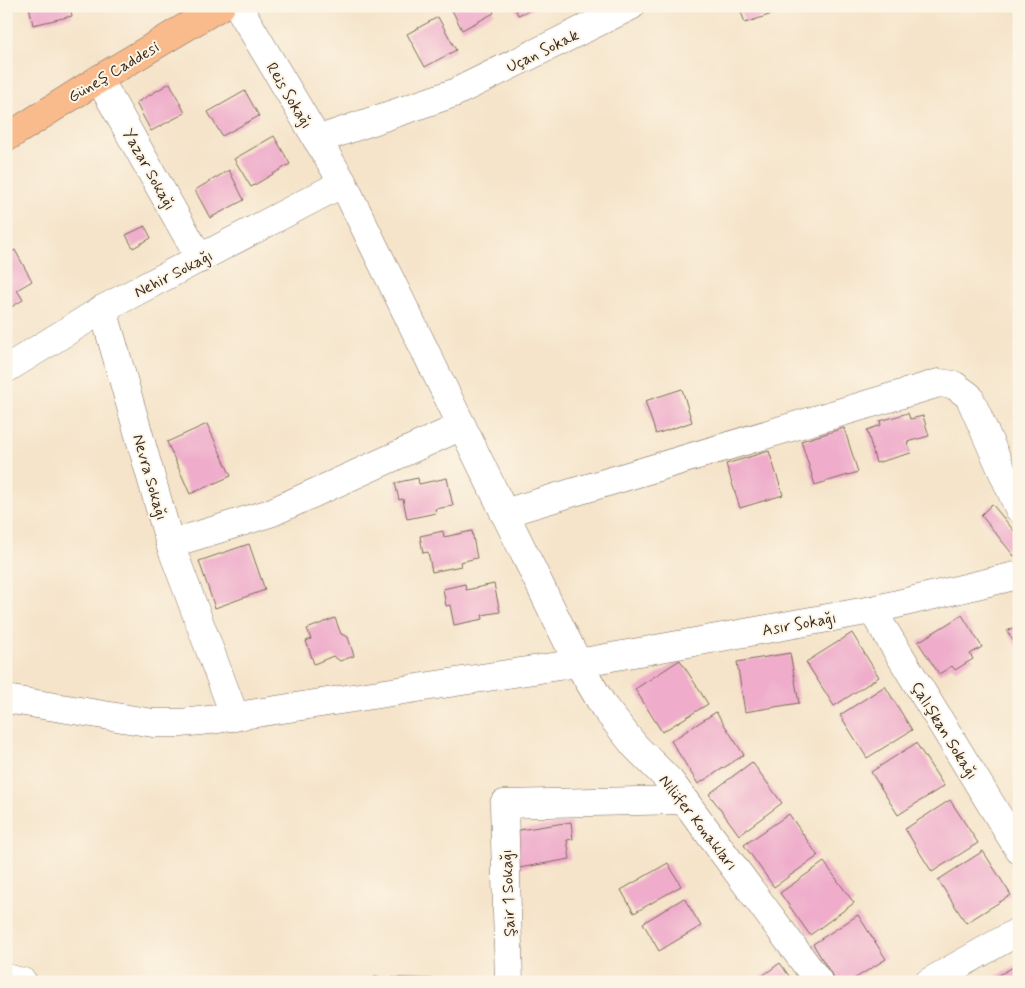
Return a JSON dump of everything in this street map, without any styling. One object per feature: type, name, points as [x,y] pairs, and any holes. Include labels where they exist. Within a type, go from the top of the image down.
[{"type":"main road","name":"Güneş Caddesi","points":[[6,138],[221,6]]},
{"type":"street","name":"Reis Sokağı","points":[[238,6],[343,183],[462,426]]},
{"type":"street","name":"Uçan Sokak","points":[[318,140],[454,93],[631,6]]},
{"type":"street","name":"Yazar Sokağı","points":[[100,79],[200,260]]},
{"type":"street","name":"Nehir Sokağı","points":[[6,369],[104,308],[200,260],[343,183]]},
{"type":"street","name":"Nevra Sokağı","points":[[104,308],[170,544],[235,717]]},
{"type":"street","points":[[504,514],[939,383],[954,385],[969,396],[1019,509]]},
{"type":"street","points":[[170,544],[270,513],[462,426]]},
{"type":"street","name":"Nilüfer Konakları","points":[[462,426],[578,663],[604,707],[634,746],[670,781],[819,982]]},
{"type":"street","name":"Asır Sokağı","points":[[6,700],[153,723],[190,722],[235,717],[578,663],[872,610],[1019,575]]},
{"type":"street","name":"Çalışkan Sokağı","points":[[872,610],[1019,850]]},
{"type":"street","name":"Şair 1 Sokağı","points":[[509,982],[504,804],[683,800]]},
{"type":"street","points":[[929,982],[1019,931]]},
{"type":"street","points":[[6,978],[23,982]]},
{"type":"building","points":[[29,6],[70,6],[72,16],[33,25]]},
{"type":"building","points":[[450,6],[490,6],[494,13],[462,30]]},
{"type":"building","points":[[514,6],[541,6],[518,15]]},
{"type":"building","points":[[739,6],[782,6],[784,10],[745,23]]},
{"type":"building","points":[[438,17],[456,50],[425,67],[407,34]]},
{"type":"building","points":[[170,83],[185,113],[151,131],[136,103]]},
{"type":"building","points":[[245,91],[259,116],[222,136],[208,112]]},
{"type":"building","points":[[274,136],[290,164],[251,187],[234,159]]},
{"type":"building","points":[[229,170],[244,200],[210,218],[195,190]]},
{"type":"building","points":[[145,226],[151,238],[133,248],[126,235]]},
{"type":"building","points":[[15,250],[32,281],[17,290],[23,300],[6,310],[6,255]]},
{"type":"building","points":[[682,389],[692,422],[656,434],[645,401]]},
{"type":"building","points":[[908,413],[910,419],[923,416],[929,436],[907,442],[911,453],[876,463],[867,430],[881,425],[880,421]]},
{"type":"building","points":[[207,424],[231,476],[190,494],[167,442]]},
{"type":"building","points":[[844,428],[858,472],[815,485],[801,441]]},
{"type":"building","points":[[769,451],[783,495],[740,508],[726,464]]},
{"type":"building","points":[[418,478],[419,484],[447,478],[453,506],[435,509],[436,513],[407,519],[403,499],[399,500],[395,483]]},
{"type":"building","points":[[992,504],[1019,537],[1019,551],[1014,556],[981,515]]},
{"type":"building","points":[[443,531],[444,537],[472,531],[477,558],[460,562],[461,566],[432,572],[428,552],[423,553],[420,536]]},
{"type":"building","points":[[249,544],[265,590],[215,608],[199,561]]},
{"type":"building","points":[[465,584],[466,590],[494,584],[500,612],[482,615],[483,619],[454,625],[450,605],[446,606],[443,589]]},
{"type":"building","points":[[962,615],[982,647],[970,654],[973,659],[955,670],[952,666],[939,674],[918,642]]},
{"type":"building","points":[[335,618],[341,634],[348,637],[354,656],[340,661],[333,656],[314,664],[306,641],[311,639],[307,629]]},
{"type":"building","points":[[1019,624],[1019,650],[1007,631]]},
{"type":"building","points":[[852,633],[879,677],[834,706],[806,662]]},
{"type":"building","points":[[790,653],[799,703],[745,712],[737,662]]},
{"type":"building","points":[[680,660],[708,704],[662,732],[635,689]]},
{"type":"building","points":[[885,686],[912,730],[867,758],[840,715]]},
{"type":"building","points":[[716,712],[744,755],[698,784],[671,741]]},
{"type":"building","points":[[916,743],[944,786],[898,815],[871,772]]},
{"type":"building","points":[[752,762],[782,803],[739,835],[709,794]]},
{"type":"building","points":[[1019,794],[1019,804],[1014,797]]},
{"type":"building","points":[[950,800],[978,843],[932,872],[905,829]]},
{"type":"building","points":[[789,814],[818,856],[774,887],[744,845]]},
{"type":"building","points":[[571,822],[573,839],[567,840],[570,859],[519,868],[513,831]]},
{"type":"building","points":[[983,851],[1011,895],[966,923],[938,880]]},
{"type":"building","points":[[824,862],[854,903],[810,935],[780,893]]},
{"type":"building","points":[[668,863],[681,886],[634,913],[621,890]]},
{"type":"building","points":[[684,898],[701,926],[659,951],[643,923]]},
{"type":"building","points":[[858,915],[886,959],[849,982],[836,982],[813,944]]},
{"type":"building","points":[[780,963],[791,979],[788,982],[754,982]]},
{"type":"building","points":[[1019,964],[1019,982],[986,982]]},
{"type":"building","points":[[374,977],[448,979],[448,982],[374,982]]},
{"type":"building","points":[[591,979],[591,982],[577,982],[577,980]]}]
